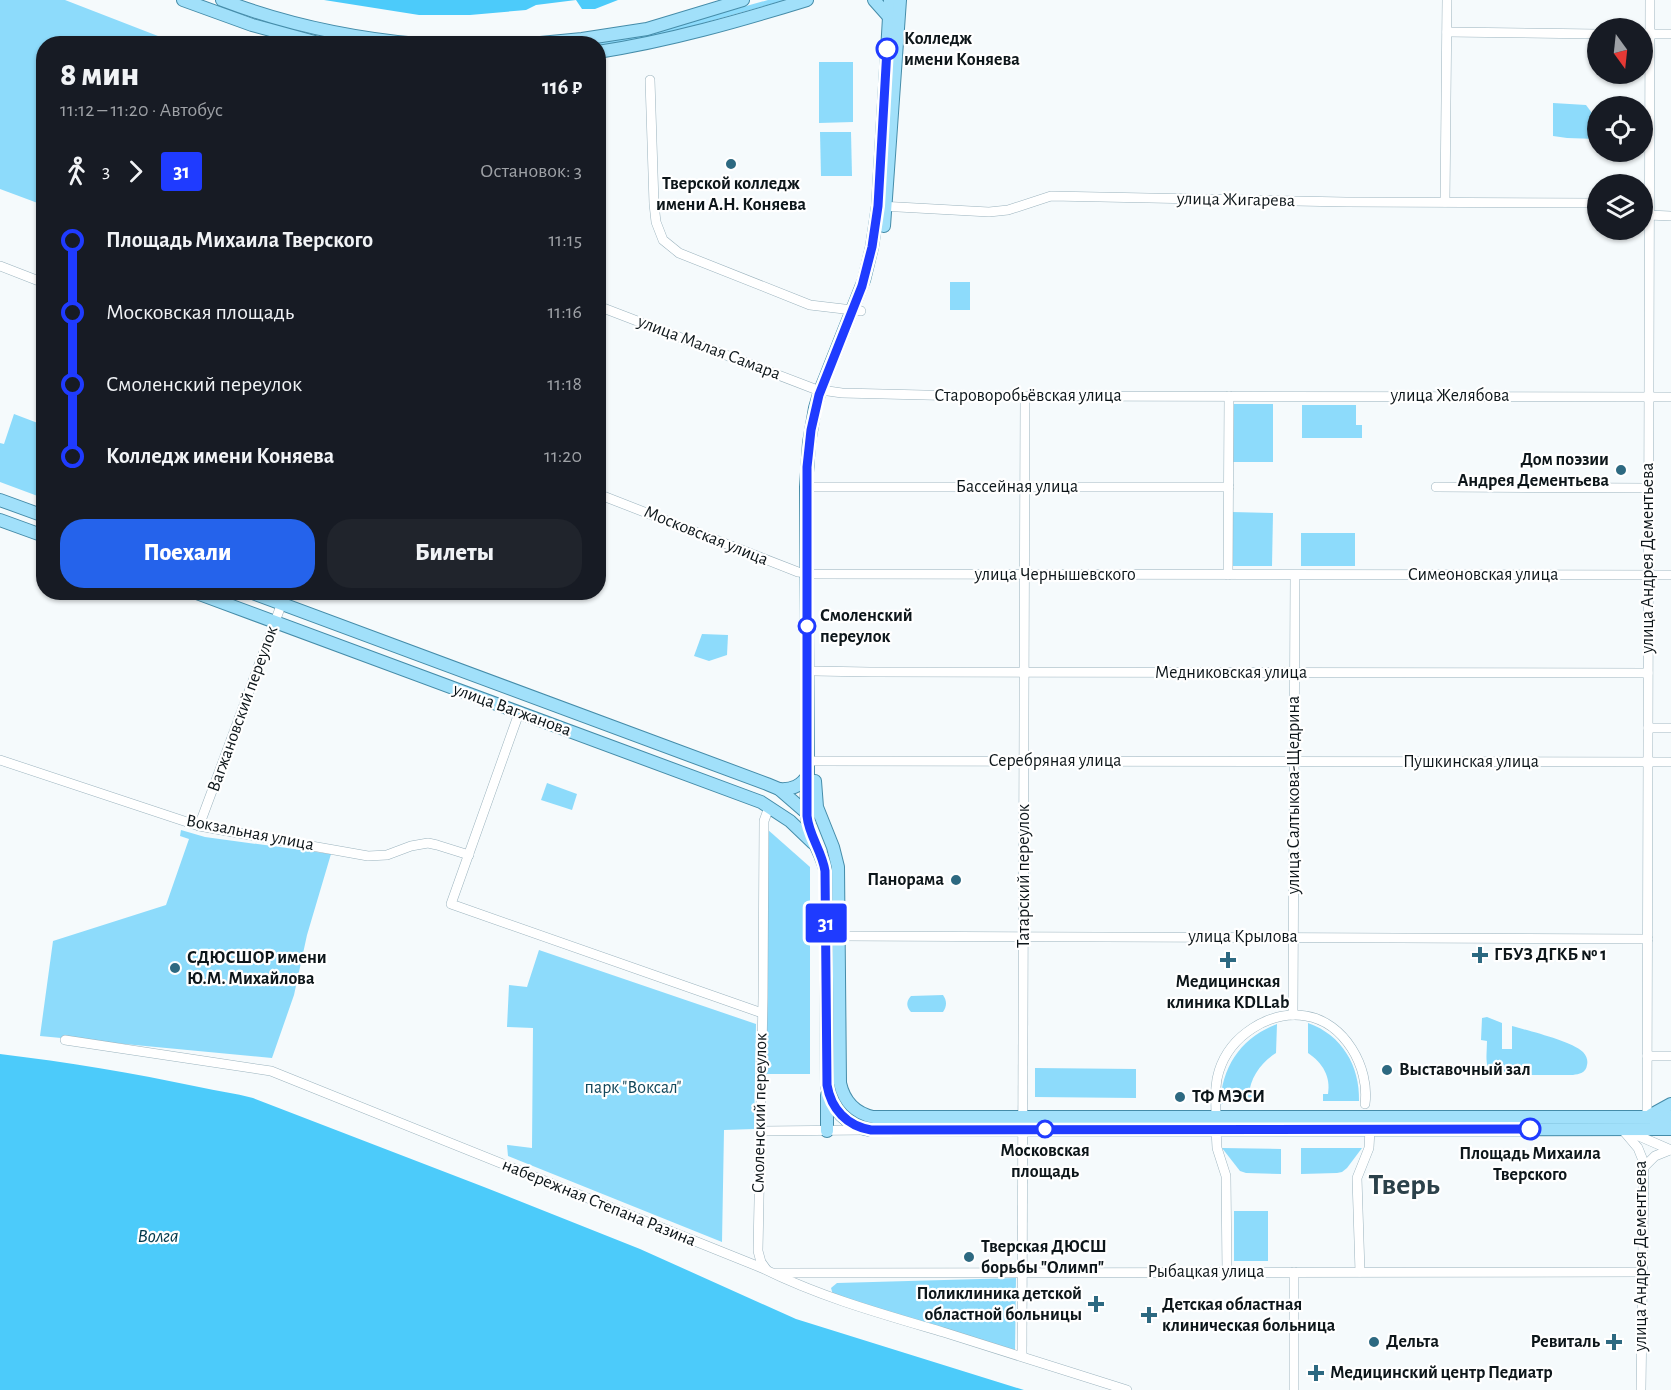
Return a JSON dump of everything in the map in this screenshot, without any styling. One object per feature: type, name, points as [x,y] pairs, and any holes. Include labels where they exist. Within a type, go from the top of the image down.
[{"type":"main road","points":[[183,0],[252,25],[293,36]]},
{"type":"main road","points":[[222,0],[313,28],[358,36]]},
{"type":"main road","points":[[602,36],[647,29],[743,0]]},
{"type":"main road","points":[[606,51],[648,44],[807,0]]},
{"type":"main road","points":[[874,0],[890,18]]},
{"type":"main road","points":[[882,206],[890,0]]},
{"type":"main road","points":[[900,0],[877,262],[824,391],[810,487],[813,770],[817,807],[832,843],[838,867],[841,936],[840,1083],[844,1095],[861,1113],[873,1117],[1023,1123],[1216,1123],[1344,1129],[1665,1129],[1671,1122]]},
{"type":"main road","points":[[0,500],[36,513]]},
{"type":"main road","points":[[0,520],[36,533]]},
{"type":"main road","points":[[810,574],[814,671],[813,770],[807,795],[807,813],[810,831],[823,859],[826,874],[827,1131]]},
{"type":"main road","name":"улица Вагжанова","points":[[215,600],[765,804],[795,825],[817,848]]},
{"type":"main road","name":"улица Вагжанова","points":[[289,600],[779,789],[820,825],[832,843]]},
{"type":"main road","points":[[779,789],[794,788],[813,770]]},
{"type":"main road","points":[[765,804],[795,802],[807,795]]},
{"type":"main road","points":[[827,1085],[832,1104],[842,1117],[856,1126],[871,1130],[1023,1123]]},
{"type":"main road","points":[[1344,1129],[1362,1117],[1365,1104]]},
{"type":"main road","points":[[1647,1117],[1671,1104]]},
{"type":"main road","points":[[1216,1123],[1235,1117],[1671,1117]]},
{"type":"street","points":[[1445,202],[1448,0]]},
{"type":"street","name":"улица Андрея Дементьева","points":[[1648,18],[1650,0]]},
{"type":"street","points":[[1447,32],[1587,34]]},
{"type":"street","points":[[1653,34],[1671,34]]},
{"type":"street","points":[[650,80],[654,204],[658,230],[666,243],[679,253],[810,305],[857,310]]},
{"type":"street","name":"улица Андрея Дементьева","points":[[1646,84],[1646,174]]},
{"type":"street","name":"улица Жигарева","points":[[882,206],[989,212],[1008,210],[1051,196],[1587,203]]},
{"type":"street","points":[[1653,215],[1671,216]]},
{"type":"street","name":"улица Андрея Дементьева","points":[[1647,1117],[1648,240]]},
{"type":"street","points":[[0,266],[36,280]]},
{"type":"street","name":"улица Малая Самара","points":[[606,309],[824,391]]},
{"type":"street","name":"Староворобьёвская улица","points":[[824,391],[865,394],[1025,396],[1229,396]]},
{"type":"street","name":"Татарский переулок","points":[[1022,1356],[1025,396]]},
{"type":"street","points":[[1228,575],[1229,396]]},
{"type":"street","name":"улица Желябова","points":[[1229,396],[1671,397]]},
{"type":"street","name":"Бассейная улица","points":[[810,487],[1228,488]]},
{"type":"street","points":[[1436,488],[1648,488]]},
{"type":"street","name":"Московская улица","points":[[606,497],[798,572],[810,574]]},
{"type":"street","name":"улица Чернышевского","points":[[810,574],[1295,575]]},
{"type":"street","name":"Симеоновская улица","points":[[1295,575],[1671,575]]},
{"type":"street","name":"улица Салтыкова-Щедрина","points":[[1293,1015],[1295,575]]},
{"type":"street","name":"Вагжановский переулок","points":[[199,826],[283,600]]},
{"type":"street","name":"Медниковская улица","points":[[814,671],[1648,673]]},
{"type":"street","points":[[519,713],[452,904],[762,1013]]},
{"type":"street","points":[[1648,728],[1671,728]]},
{"type":"street","name":"Вокзальная улица","points":[[0,760],[199,826],[368,856],[387,855],[422,843],[437,844],[469,855]]},
{"type":"street","name":"Серебряная улица","points":[[813,770],[905,761],[1294,762]]},
{"type":"street","name":"Пушкинская улица","points":[[1294,762],[1671,762]]},
{"type":"street","name":"Смоленский переулок","points":[[765,804],[758,1251],[761,1262],[770,1273]]},
{"type":"street","name":"улица Крылова","points":[[841,936],[1648,939]]},
{"type":"street","points":[[1227,1272],[1226,1176],[1217,1148],[1217,1079],[1221,1065],[1233,1045],[1256,1026],[1270,1020],[1293,1015],[1308,1016],[1323,1021],[1335,1030],[1355,1054],[1364,1076],[1365,1104]]},
{"type":"street","name":"набережная Степана Разина","points":[[65,1040],[271,1071],[831,1299],[1127,1390]]},
{"type":"street","points":[[1647,1056],[1671,1056]]},
{"type":"street","points":[[1360,1272],[1357,1178],[1370,1148],[1370,1129]]},
{"type":"street","points":[[1622,1129],[1670,1150]]},
{"type":"street","name":"улица Андрея Дементьева","points":[[1622,1129],[1640,1151],[1644,1167],[1641,1390]]},
{"type":"street","points":[[760,1131],[871,1130]]},
{"type":"street","points":[[1644,1167],[1655,1156],[1670,1150]]},
{"type":"street","points":[[1294,1272],[1294,1390]]},
{"type":"street","name":"Рыбацкая улица","points":[[770,1273],[1642,1272]]},
{"type":"green space","points":[[0,0],[65,0],[158,36],[36,36],[36,202],[0,189]]},
{"type":"green space","points":[[768,0],[785,0],[650,38],[606,45],[606,40],[650,33]]},
{"type":"green space","points":[[819,62],[853,62],[853,122],[819,123]]},
{"type":"green space","points":[[1553,103],[1586,105],[1587,139],[1553,136]]},
{"type":"green space","points":[[820,132],[851,132],[852,176],[821,176]]},
{"type":"green space","points":[[950,282],[970,282],[970,310],[950,310]]},
{"type":"green space","points":[[1230,404],[1273,404],[1273,462],[1231,462]]},
{"type":"green space","points":[[1302,405],[1356,405],[1356,425],[1362,425],[1362,438],[1302,438]]},
{"type":"green space","points":[[14,414],[36,422],[36,495],[0,482],[0,443],[4,444]]},
{"type":"green space","points":[[1232,512],[1273,513],[1272,566],[1232,566]]},
{"type":"green space","points":[[1301,533],[1355,533],[1355,566],[1301,566]]},
{"type":"green space","points":[[702,634],[728,635],[727,655],[709,661],[694,656]]},
{"type":"green space","points":[[547,783],[577,794],[572,810],[541,800]]},
{"type":"green space","points":[[767,829],[810,867],[810,1074],[767,1074]]},
{"type":"green space","name":"СДЮСШОР имени Ю.М. Михайлова","points":[[181,830],[205,837],[331,854],[307,935],[294,995],[272,1058],[40,1036],[53,941],[166,905],[189,839],[180,836]]},
{"type":"green space","name":"парк \"Воксал\"","points":[[539,950],[756,1024],[754,1129],[724,1130],[722,1242],[508,1156],[507,1145],[532,1148],[533,1028],[507,1027],[509,985],[527,987]]},
{"type":"green space","points":[[943,995],[946,1004],[943,1012],[911,1012],[907,1006],[911,996]]},
{"type":"green space","points":[[1487,1017],[1502,1023],[1502,1049],[1512,1049],[1512,1026],[1577,1048],[1586,1057],[1585,1070],[1573,1075],[1492,1075],[1487,1063],[1487,1041],[1481,1040],[1482,1018]]},
{"type":"green space","points":[[1308,1023],[1330,1035],[1347,1053],[1356,1076],[1359,1101],[1323,1101],[1323,1094],[1328,1094],[1329,1088],[1327,1076],[1318,1061],[1308,1053]]},
{"type":"green space","points":[[1277,1024],[1276,1053],[1257,1071],[1250,1089],[1249,1095],[1259,1095],[1260,1101],[1225,1102],[1220,1105],[1225,1078],[1236,1055],[1253,1037]]},
{"type":"green space","points":[[1035,1068],[1136,1069],[1136,1098],[1035,1097]]},
{"type":"green space","points":[[1222,1148],[1281,1149],[1281,1174],[1240,1171]]},
{"type":"green space","points":[[1301,1148],[1362,1148],[1342,1172],[1301,1174]]},
{"type":"green space","points":[[1234,1211],[1268,1211],[1268,1261],[1234,1261]]},
{"type":"green space","points":[[1016,1278],[1015,1350],[833,1295],[831,1288],[837,1283]]},
{"type":"water","points":[[324,0],[576,0],[536,5],[526,10],[470,15],[419,15]]},
{"type":"water","points":[[576,0],[618,0],[595,9],[582,9]]},
{"type":"water","name":"Волга","points":[[0,1054],[125,1073],[253,1098],[640,1249],[796,1319],[1024,1390],[0,1390]]},
{"type":"bus line","name":"31","points":[[887,49],[876,228],[862,286],[814,411],[807,467],[807,816],[811,835],[823,859],[825,871],[827,1085],[832,1104],[849,1122],[871,1130],[1530,1129]]},
{"type":"place","name":"Колледж имени Коняева","points":[[887,49]]},
{"type":"place","name":"Тверской колледж имени А.Н. Коняева","points":[[731,164]]},
{"type":"place","name":"Дом поэзии Андрея Дементьева","points":[[1621,470]]},
{"type":"place","name":"Смоленский переулок","points":[[807,626]]},
{"type":"place","name":"Панорама","points":[[956,880]]},
{"type":"place","name":"ГБУЗ ДГКБ № 1","points":[[1480,955]]},
{"type":"place","name":"Медицинская клиника KDLLab","points":[[1228,960]]},
{"type":"place","name":"СДЮСШОР имени Ю.М. Михайлова","points":[[175,968]]},
{"type":"place","name":"Выставочный зал","points":[[1387,1070]]},
{"type":"place","name":"ТФ МЭСИ","points":[[1180,1097]]},
{"type":"place","name":"Московская площадь","points":[[1045,1129]]},
{"type":"place","name":"Площадь Михаила Тверского","points":[[1530,1129]]},
{"type":"place","name":"Тверская ДЮСШ борьбы \"Олимп\"","points":[[969,1257]]},
{"type":"place","name":"Поликлиника детской областной больницы","points":[[1096,1304]]},
{"type":"place","name":"Детская областная клиническая больница","points":[[1149,1315]]},
{"type":"place","name":"Дельта","points":[[1374,1342]]},
{"type":"place","name":"Ревиталь","points":[[1614,1342]]},
{"type":"place","name":"Медицинский центр Педиатр","points":[[1316,1373]]},
{"type":"district","name":"Тверь","points":[[1404,1185]]}]
